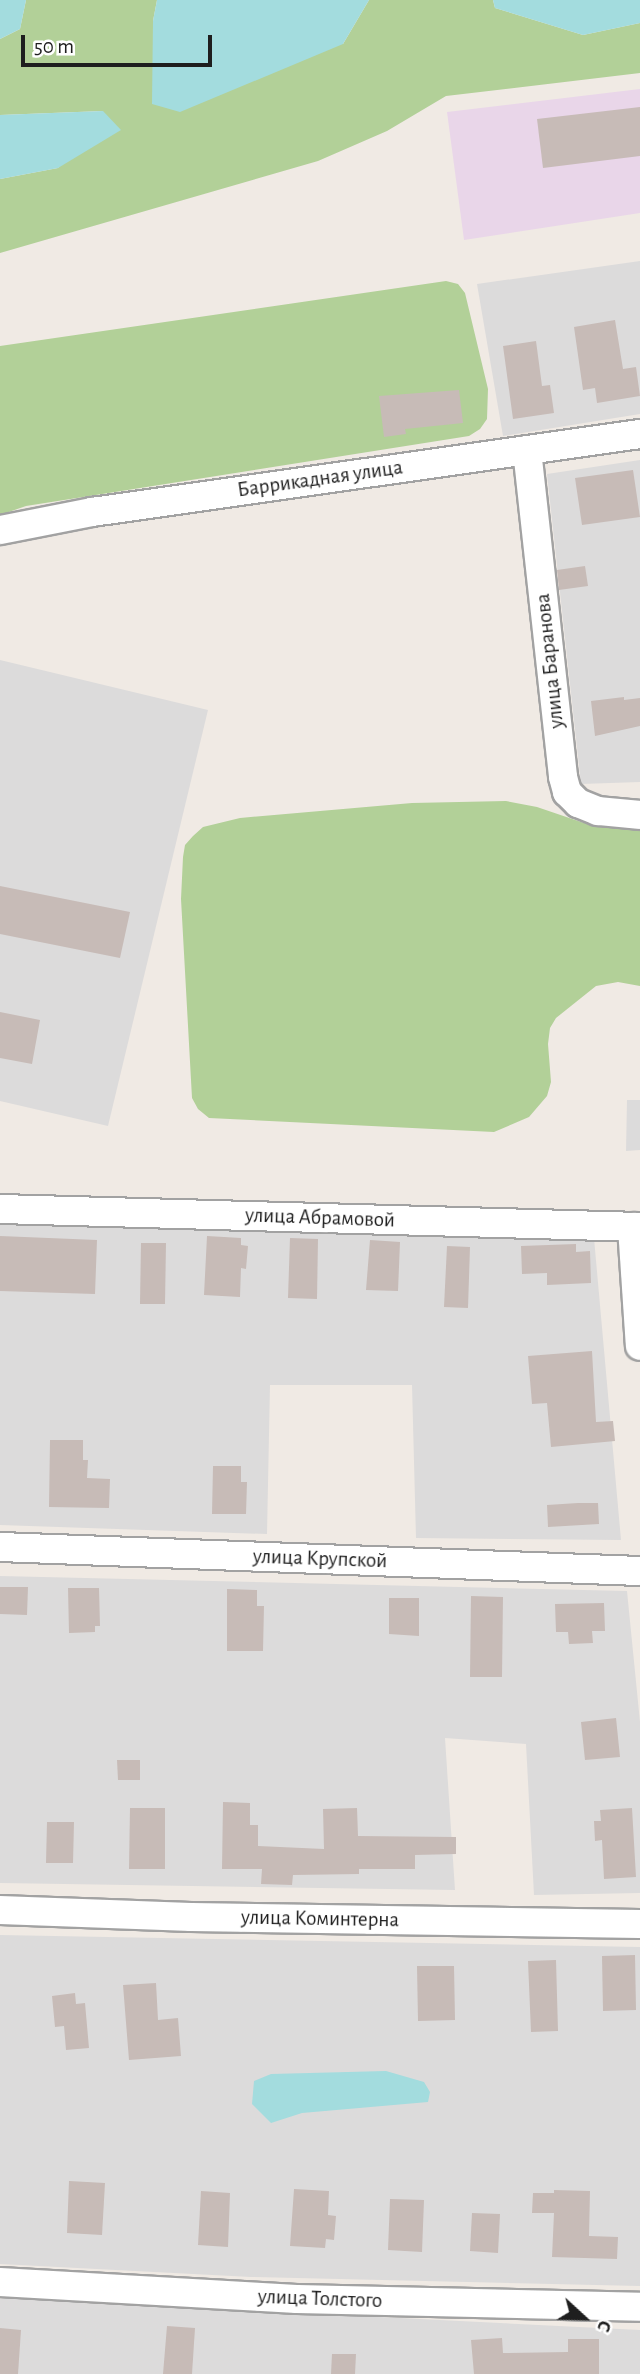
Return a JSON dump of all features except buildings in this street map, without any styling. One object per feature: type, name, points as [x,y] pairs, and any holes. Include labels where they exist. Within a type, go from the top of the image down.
[{"type":"street","name":"Баррикадная улица","points":[[0,530],[92,512],[640,434]]},
{"type":"street","name":"улица Баранова","points":[[527,450],[567,792],[578,803],[598,811],[640,815]]},
{"type":"street","name":"улица Абрамовой","points":[[0,1209],[636,1227]]},
{"type":"street","points":[[636,1227],[640,1346]]},
{"type":"street","name":"улица Крупской","points":[[0,1547],[640,1571]]},
{"type":"street","name":"улица Коминтерна","points":[[0,1910],[191,1917],[640,1924]]},
{"type":"street","name":"улица Толстого","points":[[0,2282],[297,2299],[640,2307]]},
{"type":"shaded area","points":[[640,89],[640,213],[464,240],[447,112]]},
{"type":"shaded area","points":[[640,261],[640,414],[503,436],[477,284]]},
{"type":"shaded area","points":[[640,460],[640,782],[581,784],[547,474]]},
{"type":"shaded area","points":[[0,660],[208,710],[108,1126],[0,1101]]},
{"type":"shaded area","points":[[627,1100],[640,1100],[640,1150],[626,1151]]},
{"type":"shaded area","points":[[0,1224],[594,1238],[621,1540],[416,1538],[412,1385],[270,1385],[267,1534],[0,1525]]},
{"type":"shaded area","points":[[0,1576],[627,1591],[640,1722],[640,1893],[534,1895],[526,1744],[445,1738],[455,1890],[0,1883]]},
{"type":"shaded area","points":[[0,1935],[640,1947],[640,2286],[251,2277],[0,2264]]},
{"type":"shaded area","points":[[0,2298],[640,2330],[640,2374],[0,2374]]},
{"type":"green space","points":[[26,0],[157,0],[153,21],[343,44],[369,0],[493,0],[495,8],[583,35],[640,23],[640,73],[446,96],[387,131],[318,161],[0,253],[0,179],[58,168],[103,111],[0,115],[0,39],[20,29]]},
{"type":"green space","points":[[446,281],[458,284],[465,293],[488,389],[487,419],[480,429],[469,436],[26,506],[0,515],[0,346]]},
{"type":"green space","points":[[506,801],[537,807],[584,823],[640,828],[640,986],[618,982],[596,986],[556,1018],[550,1028],[548,1044],[551,1082],[547,1096],[529,1117],[494,1132],[209,1118],[198,1109],[192,1098],[181,899],[185,845],[193,836],[203,827],[240,818],[412,803]]},
{"type":"water","points":[[0,0],[26,0],[20,29],[0,39]]},
{"type":"water","points":[[157,0],[369,0],[343,44],[180,112],[152,104],[153,21]]},
{"type":"water","points":[[493,0],[640,0],[640,23],[583,35],[495,8]]},
{"type":"water","points":[[103,111],[121,130],[58,168],[0,179],[0,115]]},
{"type":"water","points":[[386,2071],[424,2082],[430,2092],[428,2102],[302,2113],[271,2123],[252,2104],[254,2081],[271,2074]]}]
